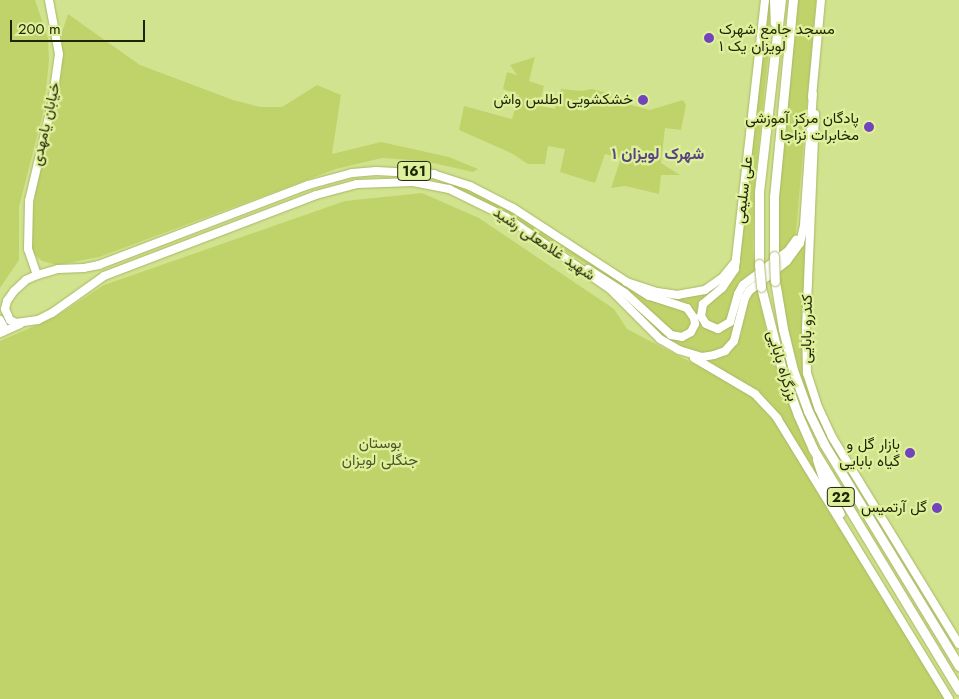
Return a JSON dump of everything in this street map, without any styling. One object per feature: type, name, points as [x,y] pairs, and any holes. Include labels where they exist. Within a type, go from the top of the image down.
[{"type":"highway","name":"بزرگراه بابایی","points":[[781,0],[759,192],[759,264],[761,287],[783,374],[813,449],[959,690]]},
{"type":"highway","name":"بزرگراه بابایی","points":[[793,0],[774,197],[775,281],[783,329],[796,378],[820,435],[844,478],[959,666]]},
{"type":"main road","name":"خیابان یامهدی","points":[[28,249],[29,201],[32,181],[52,104],[58,71],[59,54],[56,30],[49,0]]},
{"type":"main road","name":"علی سلیمی","points":[[765,0],[736,261],[729,280],[706,301],[702,308],[703,320],[712,328],[723,328],[730,322],[742,285],[788,251],[796,240],[807,116],[813,94]]},
{"type":"main road","points":[[774,0],[776,38]]},
{"type":"main road","points":[[813,94],[821,0]]},
{"type":"main road","name":"شهید غلامعلی رشید","points":[[24,322],[38,320],[52,313],[104,276],[133,264],[183,247],[316,195],[376,182],[395,181],[430,184],[468,197],[506,217],[610,289],[660,339],[679,350],[702,357],[714,356],[725,351],[734,341],[739,331],[745,298],[749,291],[787,260],[798,246],[804,225],[813,94]]},
{"type":"main road","name":"کندرو بابایی","points":[[813,94],[815,116],[805,362],[819,409],[839,450],[959,644]]},
{"type":"main road","name":"شهید غلامعلی رشید","points":[[6,302],[20,286],[37,275],[50,270],[84,268],[116,260],[324,180],[352,174],[395,170],[434,174],[476,189],[513,208],[627,282],[664,294],[692,294],[704,290],[718,282],[736,261]]},
{"type":"main road","points":[[28,249],[34,261],[50,270]]},
{"type":"main road","points":[[28,249],[37,275]]},
{"type":"main road","points":[[568,260],[600,275],[615,285],[671,335],[680,337],[691,332],[695,324],[694,318],[687,308],[649,296],[627,282]]},
{"type":"main road","points":[[0,309],[6,302]]},
{"type":"main road","points":[[6,302],[6,315],[10,320],[24,322]]},
{"type":"main road","points":[[0,320],[3,326],[1,332]]},
{"type":"main road","points":[[1,332],[24,322]]},
{"type":"main road","points":[[679,350],[740,384],[765,404],[786,433],[949,699]]},
{"type":"main road","points":[[819,409],[844,478]]},
{"type":"main road","points":[[813,449],[824,481],[857,549]]},
{"type":"green space","points":[[0,0],[35,0],[48,38],[49,61],[44,109],[19,207],[19,260],[0,288]]},
{"type":"green space","points":[[768,0],[771,0],[768,58],[755,181],[753,249],[755,272],[749,276],[732,316],[720,327],[705,320],[704,308],[731,279]]},
{"type":"green space","points":[[797,0],[816,0],[796,232],[795,237],[779,257],[775,246],[777,197]]},
{"type":"green space","points":[[68,14],[140,65],[233,100],[260,107],[282,107],[317,85],[341,95],[332,154],[381,142],[449,157],[478,169],[473,172],[424,161],[382,158],[336,169],[99,257],[57,265],[42,261],[33,253],[31,236],[37,176],[62,71],[62,32]]},
{"type":"green space","points":[[535,57],[529,81],[544,86],[539,105],[555,109],[561,89],[582,91],[592,89],[607,93],[623,103],[650,110],[683,100],[686,105],[681,130],[665,128],[661,163],[680,175],[661,175],[659,194],[625,186],[611,188],[621,158],[605,154],[595,183],[560,172],[565,149],[548,146],[545,164],[528,164],[511,153],[459,130],[464,106],[512,119],[519,95],[503,89],[507,72],[517,75],[510,65]]},
{"type":"green space","points":[[449,181],[498,203],[567,247],[683,307],[693,321],[688,332],[674,335],[618,284],[492,205],[448,186]]},
{"type":"green space","name":"بوستان جنگلی لویزان","points":[[422,193],[479,218],[614,309],[627,329],[750,393],[774,419],[945,699],[0,699],[0,341],[55,317],[104,285],[345,201]]},
{"type":"green space","points":[[808,233],[803,356],[812,399],[831,448],[812,410],[801,380],[786,319],[778,271]]},
{"type":"green space","points":[[729,274],[699,315],[723,330],[734,321],[740,293],[756,276],[757,281],[752,284],[736,333],[727,346],[712,354],[694,354],[670,342],[616,290],[668,336],[685,338],[695,315],[650,295],[687,297]]},
{"type":"green space","points":[[757,285],[769,344],[784,391],[812,459],[841,517],[770,406],[704,361],[737,342],[741,334],[747,300]]},
{"type":"place","name":"مسجد جامع شهرک لویزان یک ۱","points":[[709,38]]},
{"type":"place","name":"خشکشویی اطلس واش","points":[[643,100]]},
{"type":"place","name":"پادگان مرکز آموزشی مخابرات نزاجا","points":[[869,127]]},
{"type":"place","name":"بازار گل و گیاه بابایی","points":[[910,453]]},
{"type":"place","name":"گل آرتمیس","points":[[937,508]]},
{"type":"district","name":"شهرک لویزان ۱","points":[[658,154]]}]
